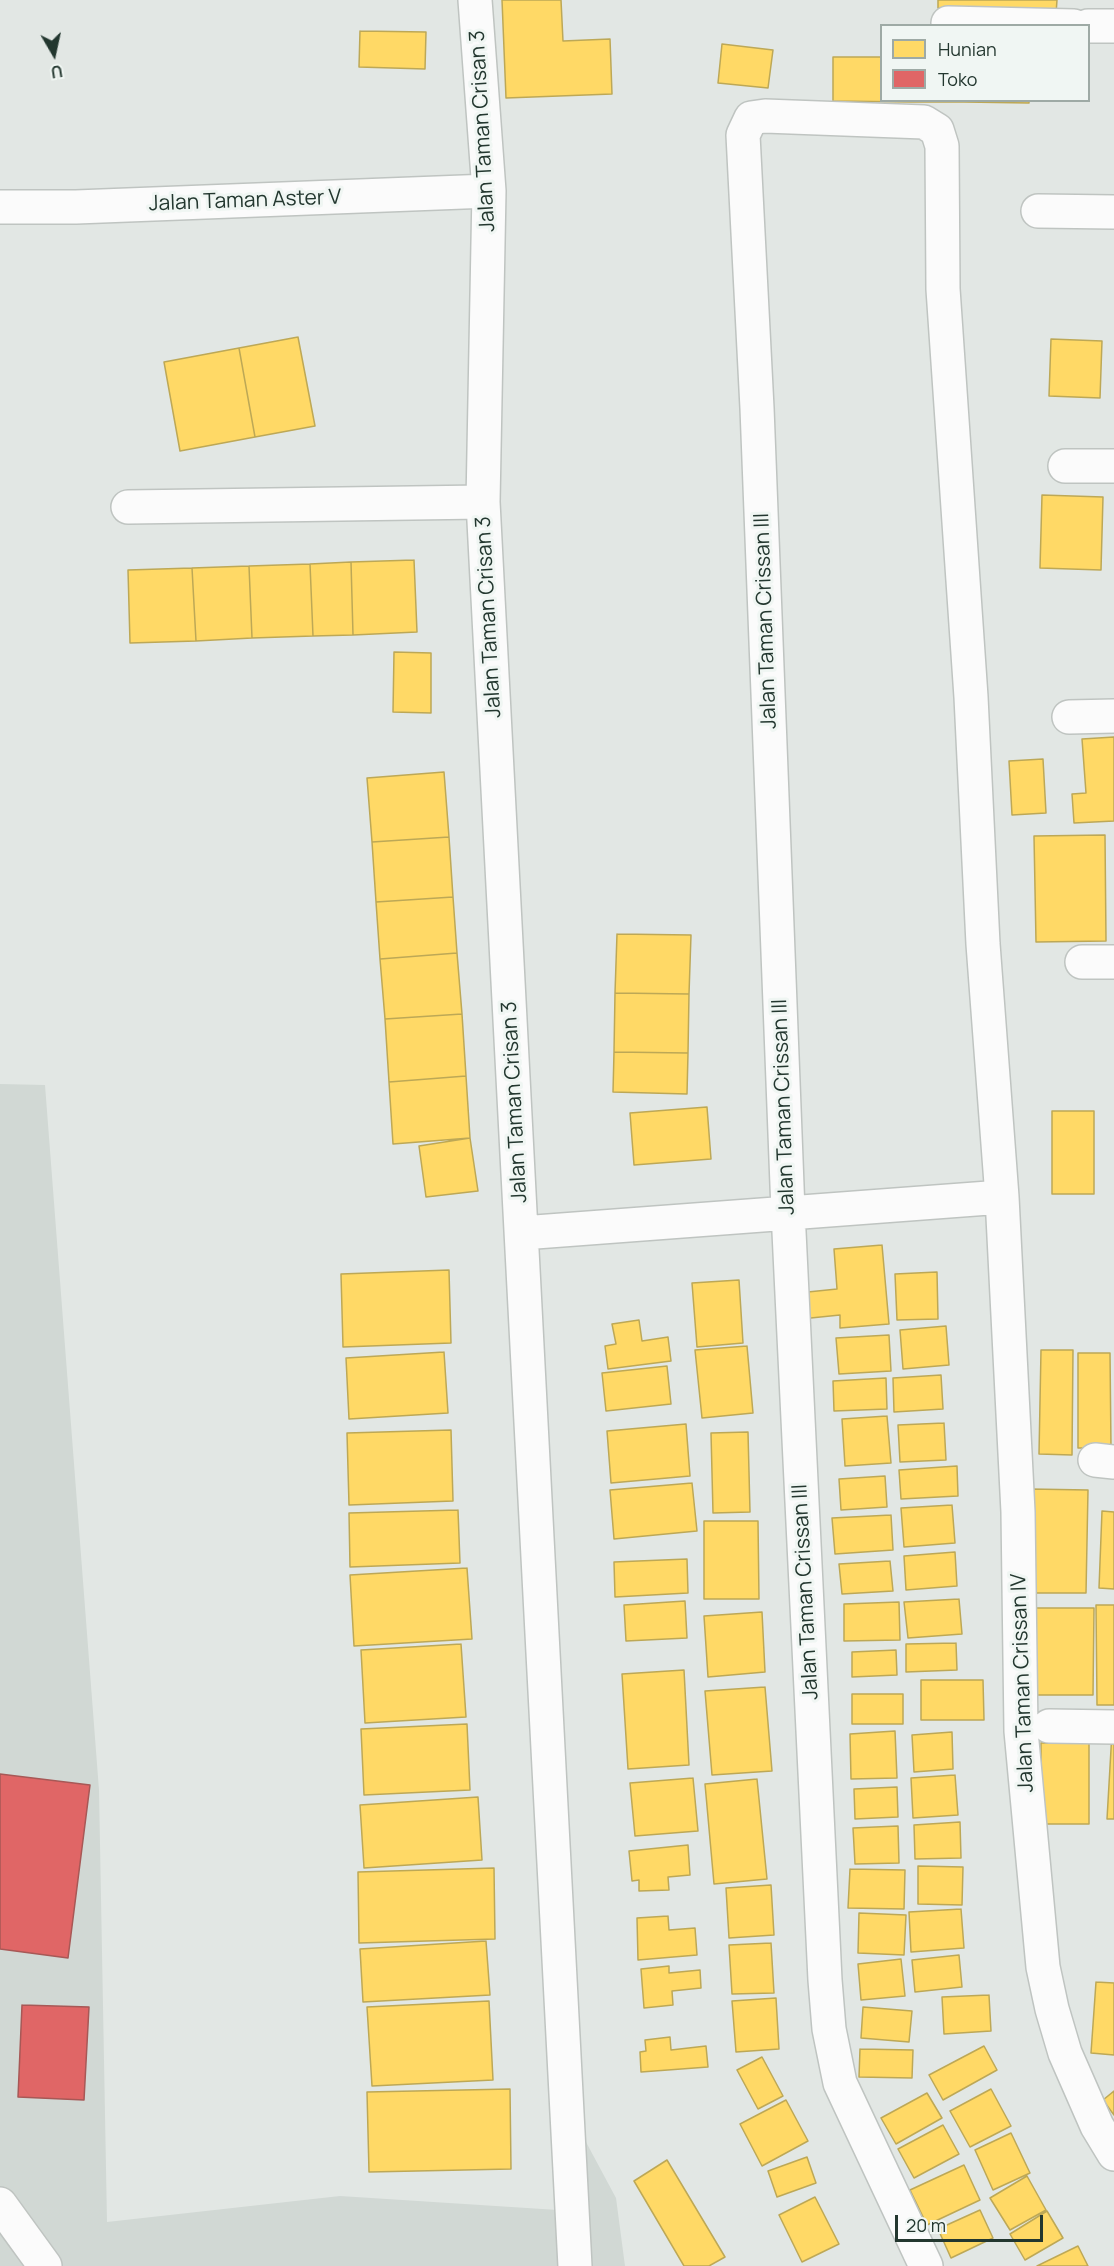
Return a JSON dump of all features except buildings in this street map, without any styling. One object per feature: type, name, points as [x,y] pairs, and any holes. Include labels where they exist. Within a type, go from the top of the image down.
[{"type":"street","name":"Jalan Taman Crisan 3","points":[[475,0],[489,191],[483,502],[575,2266]]},
{"type":"street","points":[[948,23],[990,24]]},
{"type":"street","points":[[1090,26],[1114,26]]},
{"type":"street","name":"Jalan Taman Crissan III","points":[[926,2266],[840,2083],[829,2029],[788,1211],[758,408],[743,135],[752,118],[765,116],[924,122],[938,130]]},
{"type":"street","name":"Jalan Taman Crissan IV","points":[[938,130],[942,146],[944,289],[971,697],[982,944],[1002,1197],[1018,1512],[1021,1731],[1043,1967],[1052,2009],[1065,2052],[1097,2126],[1114,2154]]},
{"type":"street","name":"Jalan Taman Aster V","points":[[0,207],[76,207],[489,191]]},
{"type":"street","points":[[1038,211],[1114,212]]},
{"type":"street","points":[[1065,466],[1114,466]]},
{"type":"street","points":[[128,507],[483,502]]},
{"type":"street","points":[[1069,717],[1114,716]]},
{"type":"street","points":[[1082,962],[1114,962]]},
{"type":"street","points":[[522,1233],[788,1211],[1002,1197]]},
{"type":"street","points":[[1049,1726],[1114,1727]]},
{"type":"street","points":[[0,2204],[45,2266]]},
{"type":"shaded area","points":[[0,1084],[45,1085],[99,1790],[107,2222],[340,2196],[558,2210],[556,2086],[616,2198],[625,2266],[0,2266]]}]
